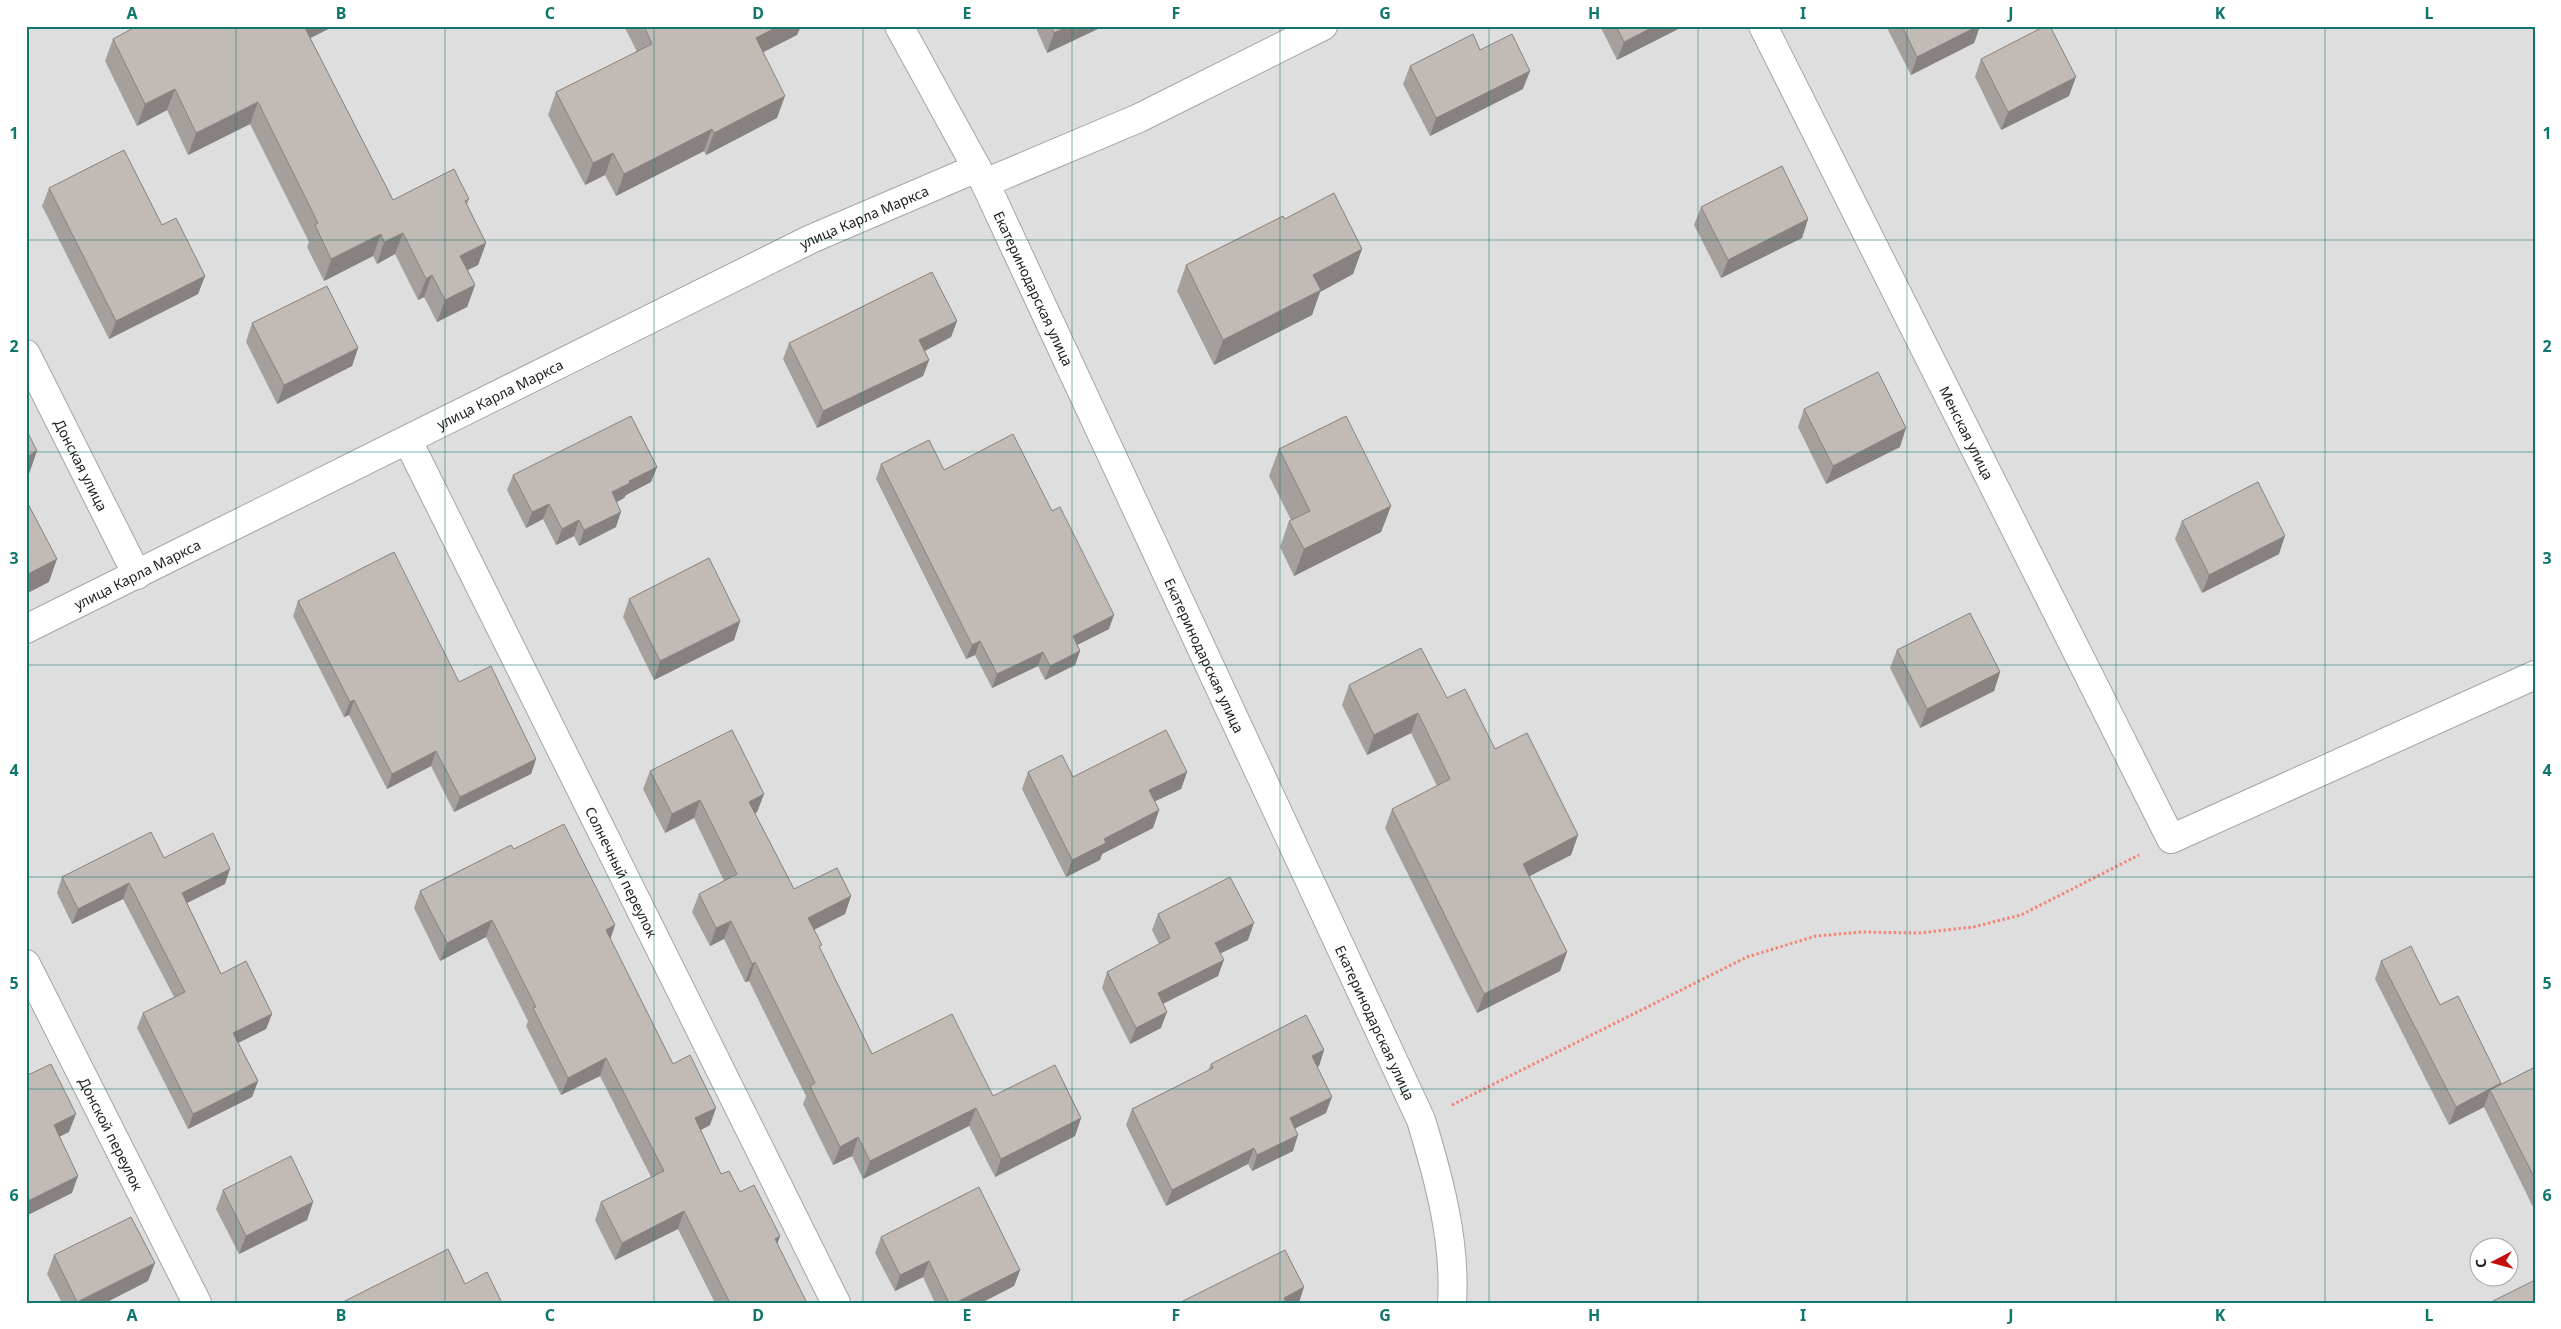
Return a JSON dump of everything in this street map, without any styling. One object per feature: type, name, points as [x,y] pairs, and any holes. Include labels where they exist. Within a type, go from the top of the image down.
[{"type":"street","name":"Екатеринодарская улица","points":[[899,26],[981,176],[1422,1120],[1438,1174],[1446,1212],[1453,1288],[1452,1303]]},
{"type":"street","name":"улица Карла Маркса","points":[[26,629],[408,441],[811,239],[866,214],[981,176],[1139,118],[1323,26]]},
{"type":"street","name":"Менская улица","points":[[1763,26],[2171,839]]},
{"type":"street","name":"Донская улица","points":[[26,354],[137,575]]},
{"type":"street","name":"Солнечный переулок","points":[[408,441],[836,1303]]},
{"type":"street","points":[[2171,839],[2535,674]]},
{"type":"street","name":"Донской переулок","points":[[26,964],[197,1303]]},
{"type":"path","points":[[1422,1120],[1747,958],[1816,936],[1862,932],[1928,932],[1973,927],[2021,915],[2067,894],[2171,839]]},
{"type":"shaded area","points":[[26,26],[2535,26],[2535,1303],[26,1303]]},
{"type":"building","points":[[137,26],[304,26],[393,200],[454,169],[469,199],[465,201],[486,243],[460,256],[475,285],[445,300],[432,275],[426,279],[403,233],[384,242],[381,234],[331,259],[315,225],[318,223],[258,102],[196,133],[175,89],[145,104],[113,39]]},
{"type":"building","points":[[644,26],[779,26],[756,38],[785,96],[714,133],[712,129],[624,174],[613,153],[593,163],[556,92],[652,44]]},
{"type":"building","points":[[1051,26],[1068,26],[1054,33]]},
{"type":"building","points":[[1616,26],[1655,26],[1624,42]]},
{"type":"building","points":[[1902,26],[1978,26],[1917,57]]},
{"type":"building","points":[[2045,26],[2050,26],[2076,77],[2008,112],[1981,59]]},
{"type":"building","points":[[1473,34],[1480,50],[1512,34],[1530,71],[1436,118],[1410,66]]},
{"type":"building","points":[[124,150],[162,225],[176,218],[205,276],[116,321],[49,188]]},
{"type":"building","points":[[1782,166],[1808,219],[1728,260],[1701,207]]},
{"type":"building","points":[[1334,193],[1362,249],[1313,275],[1321,290],[1223,340],[1186,265],[1283,216],[1285,219]]},
{"type":"building","points":[[932,272],[957,321],[919,340],[929,360],[823,411],[789,343]]},
{"type":"building","points":[[327,286],[358,348],[284,385],[252,323]]},
{"type":"building","points":[[1878,372],[1906,428],[1833,466],[1804,409]]},
{"type":"building","points":[[631,416],[657,467],[612,492],[621,512],[584,530],[579,520],[562,529],[549,504],[532,512],[513,475]]},
{"type":"building","points":[[1346,416],[1391,506],[1304,549],[1289,521],[1310,511],[1279,449]]},
{"type":"building","points":[[26,429],[37,451],[26,457]]},
{"type":"building","points":[[1013,434],[1052,511],[1060,507],[1114,615],[1073,636],[1080,651],[1050,666],[1043,652],[997,674],[980,641],[972,645],[881,464],[929,440],[944,470]]},
{"type":"building","points":[[2258,482],[2285,536],[2209,575],[2182,521]]},
{"type":"building","points":[[26,500],[57,559],[26,575]]},
{"type":"building","points":[[394,552],[459,682],[491,666],[536,759],[460,797],[436,751],[392,774],[354,700],[350,702],[298,601]]},
{"type":"building","points":[[709,558],[740,621],[660,661],[629,599]]},
{"type":"building","points":[[1970,613],[2000,672],[1927,709],[1897,650]]},
{"type":"building","points":[[1421,648],[1447,698],[1465,689],[1495,749],[1527,733],[1578,835],[1523,864],[1567,952],[1484,994],[1392,809],[1450,779],[1418,713],[1374,735],[1349,685]]},
{"type":"building","points":[[732,730],[764,794],[749,802],[794,889],[837,868],[851,896],[808,918],[822,945],[819,946],[872,1054],[952,1014],[993,1096],[1055,1065],[1081,1118],[1001,1159],[976,1108],[870,1161],[858,1137],[840,1147],[810,1086],[815,1083],[755,962],[752,964],[731,921],[716,928],[699,894],[737,874],[700,800],[672,814],[650,771]]},
{"type":"building","points":[[1166,730],[1187,772],[1149,790],[1159,810],[1104,839],[1106,843],[1072,860],[1028,772],[1062,755],[1073,777]]},
{"type":"building","points":[[564,824],[615,925],[606,930],[673,1064],[690,1055],[716,1108],[695,1118],[721,1174],[729,1171],[740,1192],[754,1185],[780,1236],[775,1239],[807,1303],[730,1303],[684,1211],[622,1243],[601,1202],[664,1171],[606,1058],[568,1078],[533,1008],[536,1007],[492,920],[447,943],[420,891],[511,845],[514,849]]},
{"type":"building","points":[[151,832],[164,858],[213,833],[230,869],[182,893],[221,974],[246,961],[272,1014],[233,1033],[258,1081],[193,1114],[143,1013],[185,992],[129,883],[78,909],[62,877]]},
{"type":"building","points":[[1230,877],[1254,923],[1215,943],[1224,960],[1158,993],[1167,1012],[1136,1028],[1107,972],[1170,938],[1158,914]]},
{"type":"building","points":[[2411,946],[2440,1005],[2458,996],[2501,1083],[2456,1107],[2381,961]]},
{"type":"building","points":[[1306,1015],[1324,1050],[1312,1056],[1332,1097],[1290,1118],[1298,1135],[1257,1155],[1254,1148],[1172,1190],[1132,1109],[1213,1068],[1211,1064]]},
{"type":"building","points":[[51,1064],[76,1114],[54,1125],[78,1176],[26,1202],[26,1076]]},
{"type":"building","points":[[2535,1067],[2535,1179],[2490,1090]]},
{"type":"building","points":[[291,1156],[313,1202],[246,1236],[223,1190]]},
{"type":"building","points":[[979,1187],[1020,1270],[955,1303],[949,1303],[929,1261],[900,1275],[881,1237]]},
{"type":"building","points":[[131,1217],[155,1263],[77,1302],[54,1255]]},
{"type":"building","points":[[448,1249],[465,1284],[487,1272],[502,1303],[341,1303]]},
{"type":"building","points":[[1285,1250],[1304,1287],[1284,1298],[1286,1303],[1179,1303]]},
{"type":"building","points":[[2535,1280],[2535,1303],[2494,1303],[2493,1301]]}]
